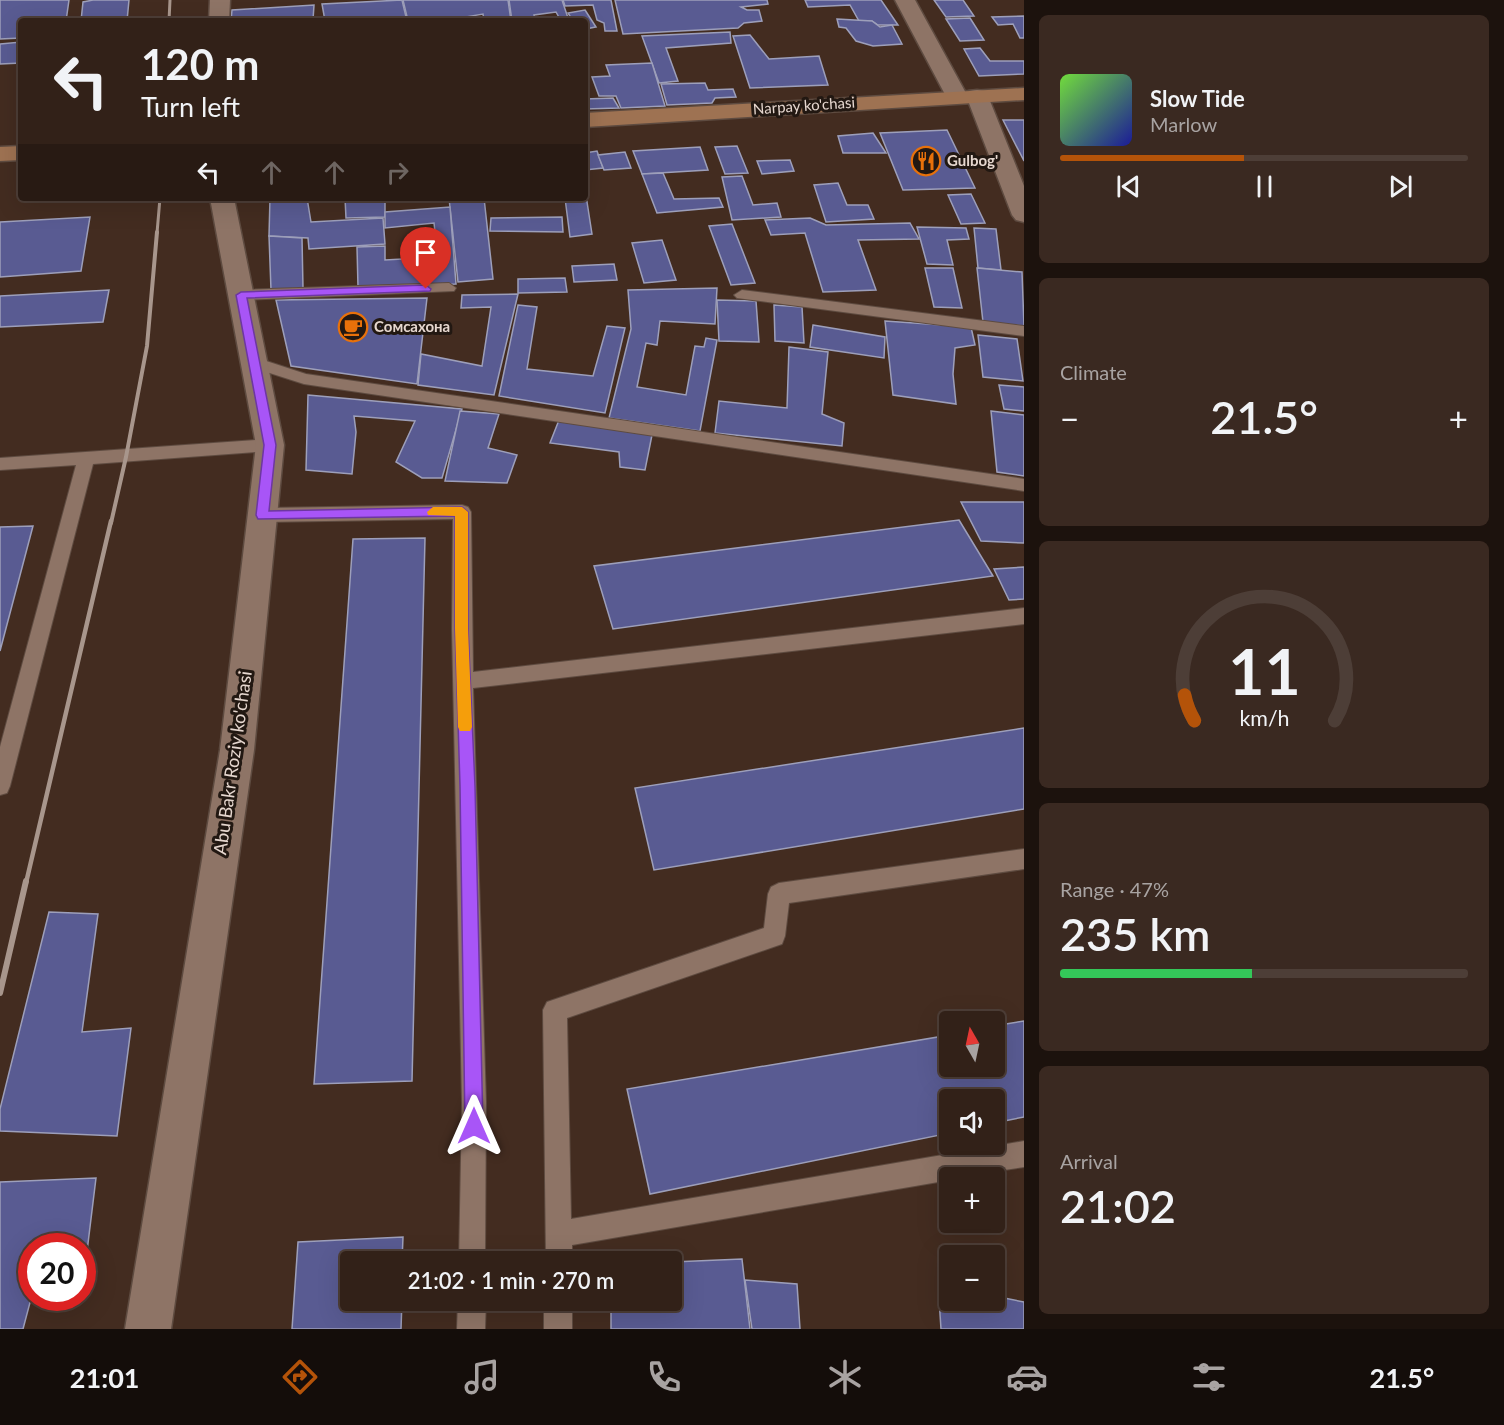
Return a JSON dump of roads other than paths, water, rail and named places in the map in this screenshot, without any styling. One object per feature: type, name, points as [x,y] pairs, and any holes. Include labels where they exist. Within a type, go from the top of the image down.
[{"type":"main road","name":"Narpay ko'chasi","points":[[588,120],[1024,94]]},
{"type":"main road","points":[[0,154],[18,153]]},
{"type":"street","points":[[219,18],[221,0]]},
{"type":"street","points":[[905,0],[967,97],[1024,215]]},
{"type":"street","name":"Abu Bakr Roziy ko'chasi","points":[[148,1329],[237,750],[270,445],[223,201]]},
{"type":"lane","points":[[241,295],[449,288]]},
{"type":"lane","points":[[742,295],[1024,331]]},
{"type":"lane","points":[[254,362],[304,379],[1024,485]]},
{"type":"lane","points":[[0,464],[270,445]]},
{"type":"lane","points":[[0,786],[86,459]]},
{"type":"lane","points":[[263,515],[462,512],[474,1092],[472,1251]]},
{"type":"lane","points":[[464,681],[1024,616]]},
{"type":"lane","points":[[559,1251],[555,1010],[774,936],[779,894],[1024,860]]},
{"type":"lane","points":[[558,1234],[1024,1154]]},
{"type":"lane","points":[[471,1329],[472,1311]]},
{"type":"lane","points":[[558,1311],[558,1329]]},
{"type":"railway","points":[[169,18],[170,0]]},
{"type":"railway","points":[[157,233],[160,201]]},
{"type":"railway","points":[[111,523],[147,346],[157,232]]},
{"type":"railway","points":[[26,883],[111,521]]},
{"type":"railway","points":[[0,993],[26,881]]},
{"type":"place","name":"Gulbog'","points":[[926,161]]},
{"type":"place","name":"Сомсахона","points":[[353,327]]}]
